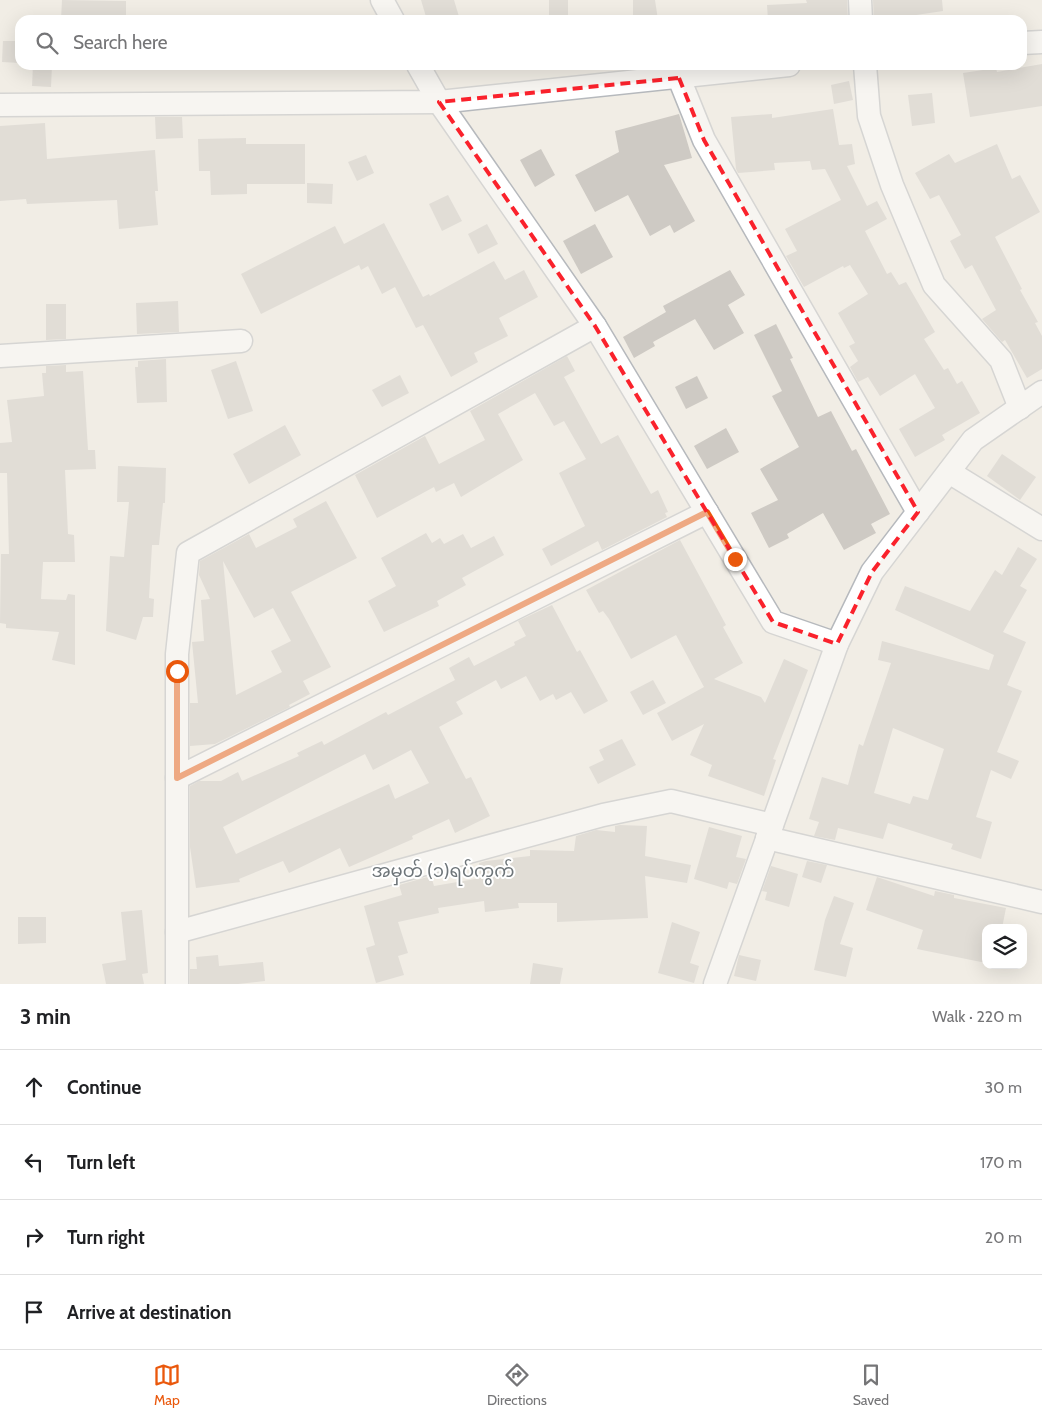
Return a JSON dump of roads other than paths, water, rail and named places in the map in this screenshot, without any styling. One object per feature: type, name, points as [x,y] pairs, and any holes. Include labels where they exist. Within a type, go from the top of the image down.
[{"type":"street","points":[[382,0],[390,15]]},
{"type":"street","points":[[860,0],[861,15]]},
{"type":"street","points":[[1027,43],[1042,42]]},
{"type":"street","points":[[421,70],[439,102],[594,326],[773,622],[837,644]]},
{"type":"street","points":[[0,105],[439,102],[747,70]]},
{"type":"street","points":[[865,70],[869,116],[892,184],[934,284],[1001,360],[1020,408]]},
{"type":"street","points":[[679,78],[704,140],[918,512]]},
{"type":"street","points":[[177,984],[176,654],[188,553],[594,326]]},
{"type":"street","points":[[0,356],[241,341]]},
{"type":"street","points":[[715,984],[837,644],[872,572],[973,440],[1042,392]]},
{"type":"street","points":[[949,472],[1042,529]]},
{"type":"street","points":[[177,778],[707,512]]},
{"type":"street","points":[[177,932],[603,814],[671,800],[770,831],[1042,902]]},
{"type":"district","name":"အမှတ် (၁)ရပ်ကွက်","points":[[443,871]]}]
